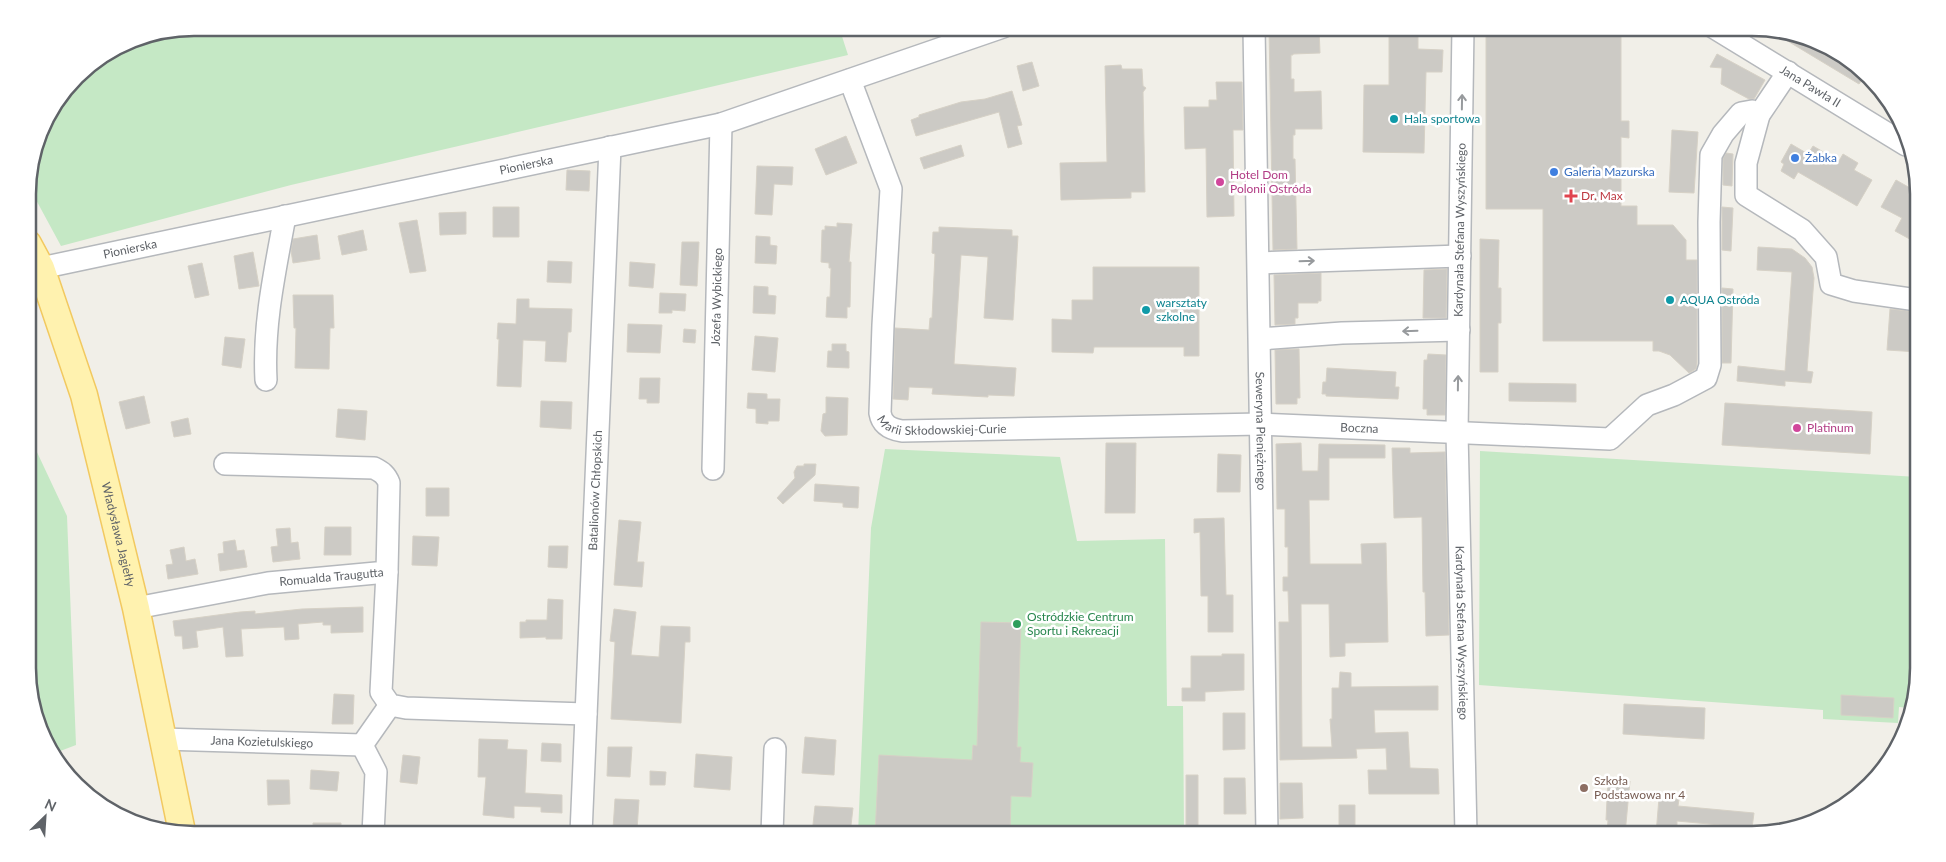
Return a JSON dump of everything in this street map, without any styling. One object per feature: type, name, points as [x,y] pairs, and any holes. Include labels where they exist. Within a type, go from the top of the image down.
[{"type":"main road","name":"Władysława Jagiełły","points":[[37,260],[84,395],[136,608],[180,825]]},
{"type":"street","name":"Pionierska","points":[[41,268],[721,124],[980,36]]},
{"type":"street","name":"Seweryna Pieniężnego","points":[[1254,36],[1267,825]]},
{"type":"street","name":"Kardynała Stefana Wyszyńskiego","points":[[1464,36],[1457,432],[1466,825]]},
{"type":"street","name":"Jana Pawła II","points":[[1727,36],[1900,142]]},
{"type":"street","points":[[1788,72],[1759,115],[1746,163],[1746,195],[1802,230],[1826,257],[1832,284],[1854,291],[1910,299]]},
{"type":"street","name":"Marii Skłodowskiej-Curie","points":[[850,80],[891,189],[880,413],[880,418],[888,427],[902,431],[1261,424]]},
{"type":"street","points":[[1457,432],[1610,439],[1647,405],[1674,395],[1706,378],[1710,365],[1709,222],[1711,155],[1723,134],[1741,113],[1752,111],[1759,115]]},
{"type":"street","name":"Józefa Wybickiego","points":[[713,469],[721,124]]},
{"type":"street","name":"Batalionów Chłopskich","points":[[581,826],[610,147]]},
{"type":"street","points":[[266,380],[265,357],[268,306],[285,216]]},
{"type":"street","points":[[1259,262],[1460,256]]},
{"type":"street","points":[[1260,339],[1342,333],[1459,330]]},
{"type":"street","name":"Boczna","points":[[1261,424],[1457,432]]},
{"type":"street","name":"Romualda Traugutta","points":[[136,608],[268,583],[387,572],[389,483],[387,477],[381,471],[374,468],[225,464]]},
{"type":"street","points":[[387,572],[381,692],[390,705],[400,707],[586,714]]},
{"type":"street","points":[[373,826],[376,772],[362,745],[390,705]]},
{"type":"street","name":"Jana Kozietulskiego","points":[[162,739],[362,745]]},
{"type":"street","points":[[772,826],[775,749]]},
{"type":"green space","points":[[194,36],[842,36],[848,55],[291,185],[61,246],[37,202],[38,174],[42,153],[57,115],[82,82],[106,63],[134,48],[163,39]]},
{"type":"green space","name":"Ostródzkie Centrum Sportu i Rekreacji","points":[[885,449],[1060,457],[1077,541],[1165,539],[1167,706],[1183,706],[1184,825],[858,826],[871,528]]},
{"type":"green space","points":[[36,451],[67,516],[76,745],[60,751],[57,747],[48,728],[38,688],[36,668]]},
{"type":"green space","points":[[1480,451],[1910,477],[1910,668],[1907,699],[1904,707],[1899,707],[1898,723],[1823,719],[1823,710],[1479,685]]},
{"type":"building","points":[[1269,36],[1319,36],[1320,53],[1291,55],[1291,79],[1294,79],[1294,92],[1321,91],[1322,129],[1295,129],[1295,135],[1293,135],[1293,159],[1295,159],[1297,249],[1273,250]]},
{"type":"building","name":"Hala sportowa","points":[[1389,36],[1418,36],[1418,49],[1443,50],[1442,72],[1426,72],[1424,153],[1363,152],[1364,85],[1389,85]]},
{"type":"building","name":"Galeria Mazurska","points":[[1486,36],[1621,36],[1621,121],[1629,121],[1629,138],[1621,137],[1621,206],[1637,206],[1637,225],[1673,225],[1686,240],[1686,260],[1697,260],[1696,369],[1689,373],[1670,355],[1653,351],[1653,341],[1543,341],[1543,209],[1486,209]]},
{"type":"building","points":[[1786,40],[1812,48],[1831,57],[1862,80],[1859,84]]},
{"type":"building","points":[[1717,54],[1765,80],[1754,99],[1749,99],[1721,84],[1722,68],[1710,67]]},
{"type":"building","points":[[1032,62],[1039,86],[1023,91],[1017,66]]},
{"type":"building","points":[[1121,65],[1122,69],[1142,69],[1143,86],[1146,88],[1143,92],[1145,192],[1131,192],[1131,198],[1061,200],[1060,163],[1107,162],[1105,66]]},
{"type":"building","name":"Hotel Dom Polonii Ostróda","points":[[1216,82],[1242,82],[1243,130],[1233,130],[1234,216],[1207,217],[1206,148],[1185,149],[1184,107],[1209,107],[1209,100],[1217,100]]},
{"type":"building","points":[[1012,91],[1022,125],[1017,126],[1022,144],[1008,148],[999,112],[916,136],[911,120],[919,117],[919,115],[961,102],[985,99]]},
{"type":"building","points":[[1672,130],[1698,132],[1694,193],[1669,192]]},
{"type":"building","points":[[846,136],[857,163],[826,175],[815,149]]},
{"type":"building","points":[[1791,144],[1808,154],[1813,146],[1839,161],[1843,154],[1858,163],[1854,170],[1872,180],[1857,206],[1798,172],[1794,179],[1781,171],[1784,164],[1781,162]]},
{"type":"building","points":[[961,145],[964,156],[924,169],[920,158]]},
{"type":"building","points":[[1726,153],[1733,154],[1732,186],[1723,185],[1723,158]]},
{"type":"building","points":[[757,166],[793,167],[792,185],[774,184],[772,215],[755,214]]},
{"type":"building","points":[[567,170],[590,171],[589,191],[566,190]]},
{"type":"building","points":[[1896,180],[1909,188],[1910,239],[1895,231],[1902,218],[1881,207]]},
{"type":"building","points":[[493,207],[519,207],[519,237],[493,237]]},
{"type":"building","points":[[1722,207],[1733,208],[1731,251],[1722,250]]},
{"type":"building","points":[[466,212],[466,234],[440,235],[439,213]]},
{"type":"building","points":[[417,220],[426,271],[410,273],[399,223]]},
{"type":"building","points":[[837,223],[852,224],[849,262],[851,262],[850,307],[847,307],[847,318],[826,317],[827,297],[830,297],[831,268],[829,268],[829,263],[821,262],[822,230],[825,230],[825,226],[837,227]]},
{"type":"building","points":[[939,227],[1012,230],[1012,236],[1018,236],[1013,320],[984,318],[988,257],[961,255],[954,364],[1016,368],[1014,396],[988,395],[988,397],[932,394],[933,388],[909,387],[908,400],[893,399],[895,328],[929,330],[930,318],[932,318],[935,254],[932,253],[933,232],[939,232]]},
{"type":"building","points":[[363,230],[367,250],[342,255],[338,236]]},
{"type":"building","points":[[317,235],[320,259],[293,263],[291,251],[293,239]]},
{"type":"building","points":[[756,236],[770,237],[770,245],[777,246],[776,264],[755,263]]},
{"type":"building","points":[[1480,239],[1499,240],[1498,288],[1501,288],[1501,323],[1498,323],[1498,372],[1480,372]]},
{"type":"building","points":[[682,242],[699,242],[697,286],[680,285]]},
{"type":"building","points":[[1758,247],[1792,249],[1805,258],[1812,267],[1814,278],[1807,371],[1813,372],[1811,383],[1785,381],[1785,386],[1737,381],[1738,366],[1785,371],[1792,272],[1757,270]]},
{"type":"building","points":[[253,252],[259,286],[239,289],[234,256]]},
{"type":"building","points":[[548,261],[572,262],[571,283],[547,282]]},
{"type":"building","points":[[630,262],[655,264],[653,288],[629,286]]},
{"type":"building","points":[[202,263],[209,295],[195,298],[188,266]]},
{"type":"building","name":"warsztaty szkolne","points":[[1093,267],[1199,267],[1199,356],[1184,356],[1184,347],[1094,347],[1093,353],[1052,352],[1052,319],[1072,320],[1072,300],[1093,300]]},
{"type":"building","points":[[1447,269],[1446,318],[1423,318],[1424,270]]},
{"type":"building","points":[[1321,273],[1321,301],[1318,301],[1318,303],[1298,303],[1298,318],[1295,318],[1295,324],[1275,325],[1274,275]]},
{"type":"building","points":[[754,286],[768,287],[768,295],[776,296],[775,314],[753,313]]},
{"type":"building","points":[[1722,288],[1733,289],[1731,363],[1722,363]]},
{"type":"building","points":[[660,293],[686,294],[685,311],[672,310],[672,313],[659,313]]},
{"type":"building","points":[[293,295],[333,295],[334,328],[330,328],[329,369],[295,368],[296,328],[294,328]]},
{"type":"building","points":[[517,299],[529,299],[529,308],[572,309],[571,332],[568,332],[566,362],[545,361],[546,341],[523,340],[521,387],[497,386],[498,323],[516,324]]},
{"type":"building","points":[[1890,309],[1910,311],[1910,351],[1887,350]]},
{"type":"building","points":[[628,324],[662,325],[660,353],[627,352]]},
{"type":"building","points":[[684,329],[696,330],[695,343],[683,342]]},
{"type":"building","points":[[755,336],[778,338],[775,372],[752,370]]},
{"type":"building","points":[[225,337],[245,339],[241,368],[222,365]]},
{"type":"building","points":[[832,344],[846,344],[846,351],[849,352],[849,368],[827,367],[828,351],[832,351]]},
{"type":"building","points":[[1299,349],[1300,398],[1297,398],[1297,404],[1276,404],[1275,350]]},
{"type":"building","points":[[1428,354],[1446,355],[1445,415],[1427,415],[1427,409],[1423,409],[1424,360],[1427,360]]},
{"type":"building","points":[[1327,368],[1396,372],[1395,387],[1399,387],[1398,399],[1326,396],[1326,394],[1322,394],[1323,382],[1326,382]]},
{"type":"building","points":[[640,378],[660,378],[659,403],[647,403],[647,399],[639,399]]},
{"type":"building","points":[[1509,383],[1576,384],[1576,402],[1509,401]]},
{"type":"building","points":[[748,393],[767,394],[767,399],[780,399],[779,421],[768,421],[768,424],[756,423],[756,409],[747,408]]},
{"type":"building","points":[[144,396],[150,423],[126,429],[119,402]]},
{"type":"building","points":[[826,397],[848,398],[847,435],[825,436],[821,431],[823,414],[826,413]]},
{"type":"building","points":[[541,401],[572,402],[571,429],[540,427]]},
{"type":"building","name":"Platinum","points":[[1725,403],[1872,412],[1870,454],[1722,445]]},
{"type":"building","points":[[338,409],[367,411],[365,440],[336,437]]},
{"type":"building","points":[[188,418],[191,434],[174,437],[171,422]]},
{"type":"building","points":[[1106,443],[1136,443],[1135,513],[1105,513]]},
{"type":"building","points":[[1301,443],[1302,471],[1318,471],[1319,444],[1385,445],[1385,458],[1329,458],[1329,500],[1309,500],[1310,564],[1362,564],[1361,544],[1386,543],[1388,642],[1345,643],[1345,656],[1330,657],[1329,604],[1301,604],[1302,747],[1332,747],[1330,719],[1332,719],[1332,688],[1339,688],[1340,672],[1351,673],[1351,687],[1438,686],[1438,710],[1374,710],[1375,733],[1408,732],[1410,768],[1438,769],[1439,794],[1369,794],[1368,770],[1387,770],[1386,748],[1356,749],[1357,758],[1280,760],[1279,622],[1289,622],[1288,591],[1283,591],[1283,577],[1288,577],[1288,547],[1285,547],[1285,509],[1277,509],[1276,444]]},
{"type":"building","points":[[1392,448],[1410,448],[1410,453],[1445,452],[1449,635],[1426,636],[1425,592],[1423,592],[1422,517],[1394,518]]},
{"type":"building","points":[[1218,454],[1241,455],[1240,492],[1217,492]]},
{"type":"building","points":[[804,464],[816,464],[815,475],[783,504],[777,498],[795,478],[794,472],[797,466],[804,466]]},
{"type":"building","points":[[815,484],[859,487],[858,508],[843,507],[843,503],[814,501]]},
{"type":"building","points":[[426,488],[449,488],[449,516],[426,516]]},
{"type":"building","points":[[1224,518],[1226,595],[1233,595],[1233,632],[1208,632],[1208,596],[1201,596],[1200,532],[1194,533],[1194,519]]},
{"type":"building","points":[[619,520],[641,522],[637,562],[644,562],[642,587],[614,585]]},
{"type":"building","points":[[325,527],[351,527],[351,555],[324,555]]},
{"type":"building","points":[[290,528],[291,543],[298,542],[300,559],[273,562],[271,547],[278,546],[276,529]]},
{"type":"building","points":[[413,536],[439,537],[437,566],[412,565]]},
{"type":"building","points":[[235,540],[237,551],[244,550],[247,567],[220,571],[218,554],[224,553],[223,542]]},
{"type":"building","points":[[549,546],[568,546],[567,568],[548,567]]},
{"type":"building","points":[[184,547],[186,561],[195,559],[198,574],[168,579],[166,565],[173,564],[170,550]]},
{"type":"building","points":[[548,599],[563,600],[562,639],[546,639],[546,637],[520,638],[520,622],[526,622],[526,620],[547,620]]},
{"type":"building","points":[[363,607],[363,632],[331,633],[331,625],[323,625],[323,622],[298,624],[299,639],[285,640],[284,627],[241,629],[243,656],[226,657],[223,627],[196,631],[198,647],[183,649],[182,636],[175,636],[173,621],[240,612],[255,611],[255,614],[302,609]]},
{"type":"building","points":[[614,609],[636,612],[631,655],[659,657],[661,626],[690,627],[690,642],[685,642],[681,723],[611,719],[615,642],[610,641]]},
{"type":"building","points":[[981,622],[1021,623],[1017,747],[1021,747],[1020,762],[1033,763],[1031,797],[1011,796],[1010,825],[875,826],[879,755],[972,760],[973,745],[977,746]]},
{"type":"building","points":[[1222,654],[1244,654],[1244,690],[1205,692],[1205,701],[1182,701],[1182,688],[1191,688],[1191,656],[1222,656]]},
{"type":"building","points":[[334,694],[354,695],[353,724],[332,724]]},
{"type":"building","points":[[1841,695],[1894,698],[1893,718],[1841,715]]},
{"type":"building","points":[[1624,704],[1705,708],[1704,739],[1623,734]]},
{"type":"building","points":[[1223,713],[1245,713],[1245,749],[1223,750]]},
{"type":"building","points":[[805,737],[836,740],[834,775],[802,773]]},
{"type":"building","points":[[479,739],[508,740],[507,749],[527,750],[525,793],[562,795],[562,813],[541,812],[541,807],[514,806],[514,818],[483,815],[486,777],[478,777]]},
{"type":"building","points":[[542,743],[561,744],[561,762],[541,761]]},
{"type":"building","points":[[608,747],[632,747],[630,777],[607,776]]},
{"type":"building","points":[[696,754],[732,757],[730,790],[694,787]]},
{"type":"building","points":[[403,755],[420,757],[417,784],[400,782]]},
{"type":"building","points":[[311,770],[339,772],[337,791],[310,789]]},
{"type":"building","points":[[650,771],[666,772],[665,785],[650,785]]},
{"type":"building","points":[[1186,775],[1198,775],[1198,825],[1186,825]]},
{"type":"building","points":[[1224,778],[1245,778],[1246,814],[1224,814]]},
{"type":"building","points":[[1608,779],[1630,781],[1626,825],[1608,825],[1608,820],[1606,820]]},
{"type":"building","points":[[267,780],[289,780],[290,804],[268,805]]},
{"type":"building","points":[[1280,783],[1302,783],[1303,818],[1280,819]]},
{"type":"building","points":[[1659,798],[1679,799],[1678,806],[1754,813],[1752,825],[1720,825],[1677,821],[1677,825],[1657,825]]},
{"type":"building","points":[[615,799],[639,800],[637,826],[613,826]]},
{"type":"building","points":[[1339,805],[1355,805],[1355,825],[1339,825]]},
{"type":"building","points":[[815,806],[853,808],[851,826],[813,826]]},
{"type":"building","points":[[313,823],[341,823],[341,826],[313,826]]},
{"type":"place","name":"Hala sportowa","points":[[1394,119]]},
{"type":"place","name":"Żabka","points":[[1795,158]]},
{"type":"place","name":"Galeria Mazurska","points":[[1554,172]]},
{"type":"place","name":"Hotel Dom Polonii Ostróda","points":[[1220,182]]},
{"type":"place","name":"Dr. Max","points":[[1571,196]]},
{"type":"place","name":"AQUA Ostróda","points":[[1670,300]]},
{"type":"place","name":"warsztaty szkolne","points":[[1146,310]]},
{"type":"place","name":"Platinum","points":[[1797,428]]},
{"type":"place","name":"Ostródzkie Centrum Sportu i Rekreacji","points":[[1017,624]]},
{"type":"place","name":"Szkoła Podstawowa nr 4","points":[[1584,788]]}]
